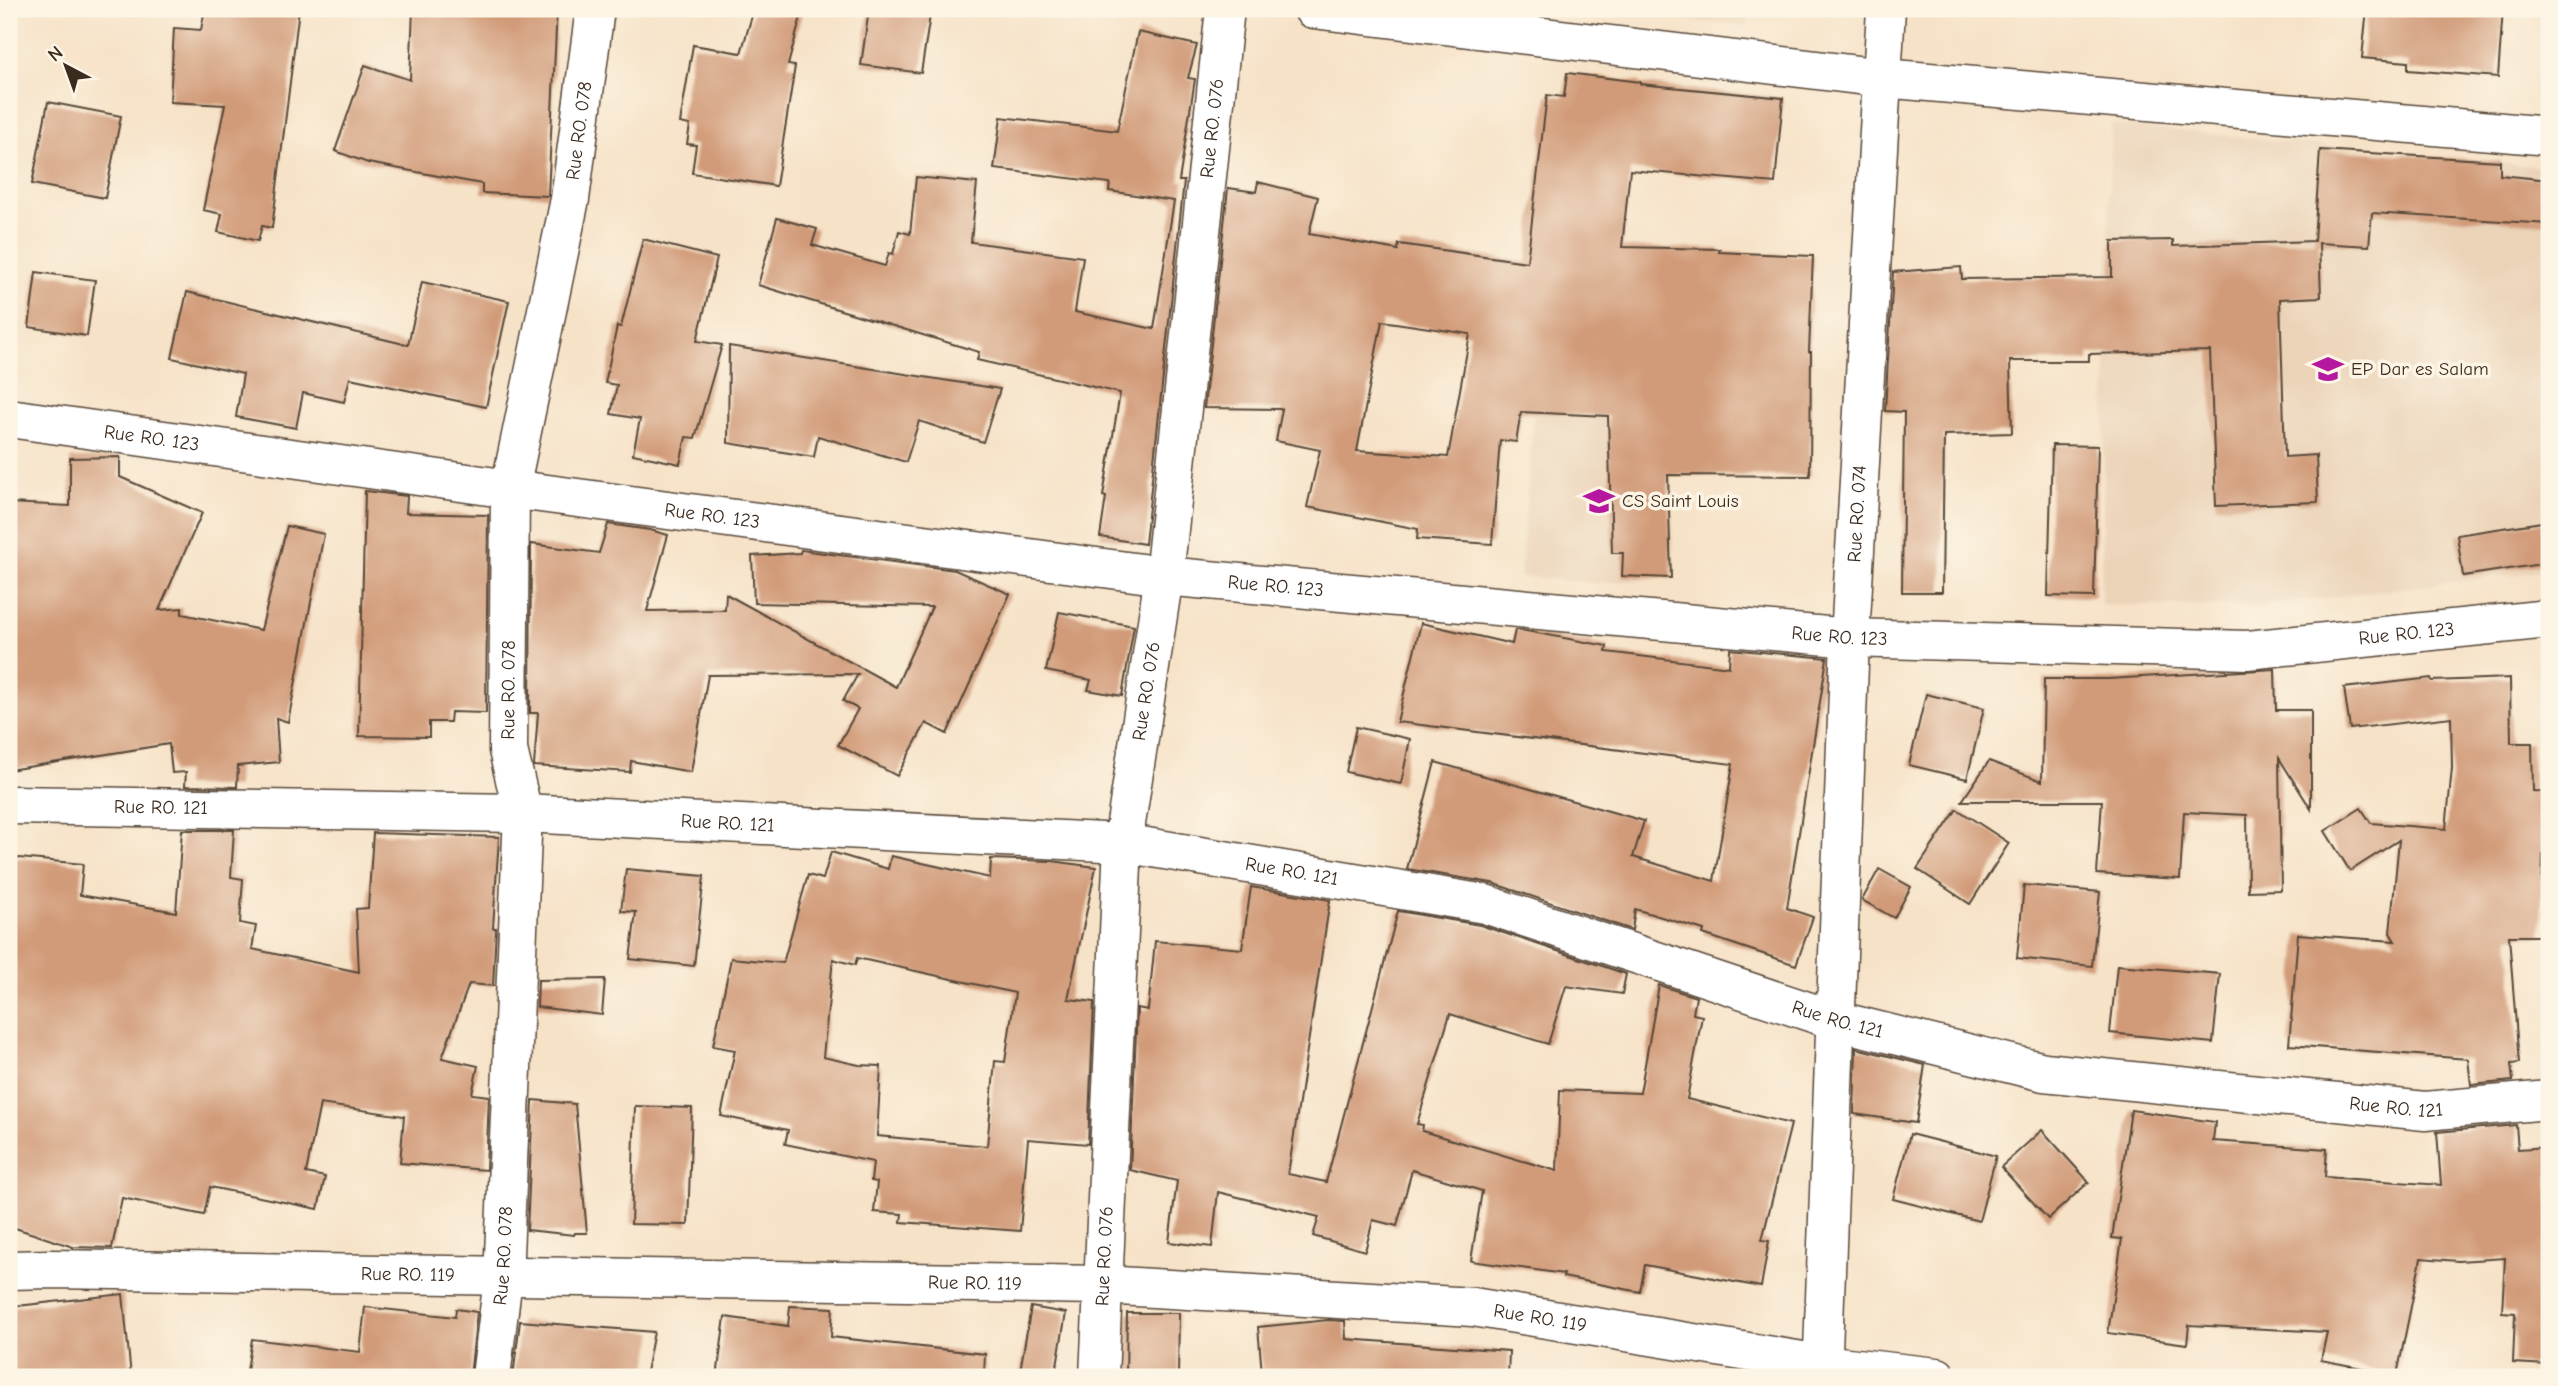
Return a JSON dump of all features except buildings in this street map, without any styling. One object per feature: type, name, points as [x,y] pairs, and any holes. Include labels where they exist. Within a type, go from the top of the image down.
[{"type":"street","name":"Rue RO. 078","points":[[491,1377],[503,1278],[523,813],[508,750],[510,489],[570,200],[595,9]]},
{"type":"street","name":"Rue RO. 076","points":[[1099,1377],[1123,843],[1164,576],[1225,9]]},
{"type":"street","points":[[1313,9],[1883,78],[2549,136]]},
{"type":"street","name":"Rue RO. 074","points":[[1821,1371],[1850,638],[1886,9]]},
{"type":"street","name":"Rue RO. 123","points":[[9,418],[510,489],[1164,576],[1850,638],[2247,650],[2549,619]]},
{"type":"street","name":"Rue RO. 121","points":[[9,805],[523,813],[1123,843],[1485,904],[1834,1020],[2045,1072],[2425,1111],[2549,1100]]},
{"type":"street","name":"Rue RO. 119","points":[[9,1270],[1102,1285],[1474,1307],[1821,1371],[1937,1377]]},
{"type":"shaded area","points":[[1562,9],[1746,9],[1747,26]]},
{"type":"shaded area","name":"EP Dar es Salam","points":[[2111,124],[2549,168],[2549,570],[2261,606],[2101,605]]},
{"type":"shaded area","name":"CS Saint Louis","points":[[1540,344],[1670,425],[1674,578],[1597,583],[1520,577]]},
{"type":"place","name":"EP Dar es Salam","points":[[2328,369]]},
{"type":"place","name":"CS Saint Louis","points":[[1599,501]]}]
